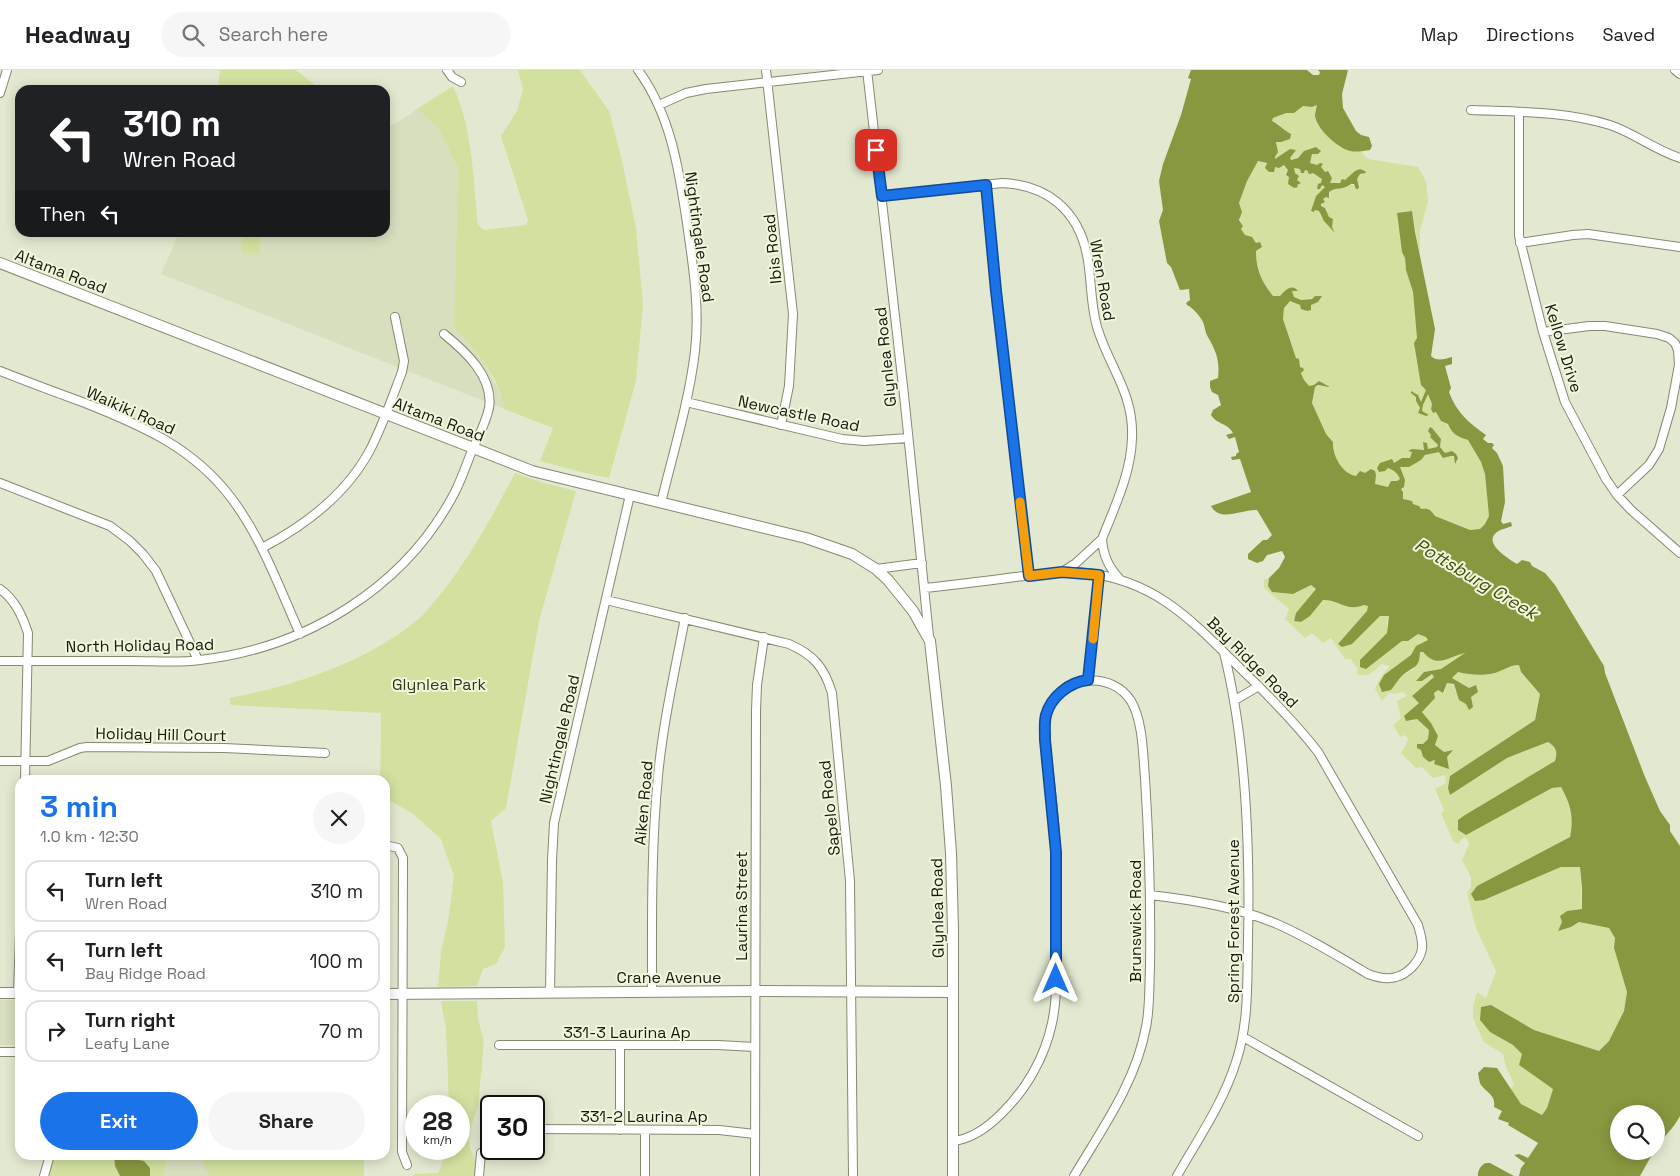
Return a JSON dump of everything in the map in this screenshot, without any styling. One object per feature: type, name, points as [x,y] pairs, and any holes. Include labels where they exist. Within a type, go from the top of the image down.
[{"type":"street","points":[[0,93],[7,70]]},
{"type":"street","points":[[447,70],[452,77],[461,82]]},
{"type":"street","name":"Nightingale Road","points":[[638,70],[659,105],[675,154],[695,280],[697,330],[692,369],[686,402],[661,503]]},
{"type":"street","name":"Ibis Road","points":[[766,70],[793,314],[789,386],[780,425]]},
{"type":"street","points":[[659,105],[686,93],[706,89],[878,70]]},
{"type":"street","points":[[1675,70],[1680,74]]},
{"type":"street","name":"Glynlea Road","points":[[868,71],[946,786],[951,853],[953,1176]]},
{"type":"street","points":[[1471,110],[1541,113],[1589,119],[1625,131],[1680,158]]},
{"type":"street","name":"Kellow Drive","points":[[1519,112],[1518,221],[1520,243],[1543,332],[1565,402],[1606,479],[1617,495],[1631,510],[1680,553]]},
{"type":"street","name":"Wren Road","points":[[882,196],[1012,184],[1038,190],[1056,201],[1068,212],[1082,237],[1087,255],[1094,318],[1122,383],[1132,423],[1132,451],[1127,473],[1102,539],[1076,563],[1062,572]]},
{"type":"street","points":[[986,185],[997,300],[1029,576]]},
{"type":"street","points":[[1520,243],[1588,234],[1680,247]]},
{"type":"street","name":"Altama Road","points":[[0,264],[538,473],[814,540],[852,554],[876,569]]},
{"type":"street","points":[[262,548],[302,525],[335,497],[370,450],[386,414],[402,372],[404,361],[394,317]]},
{"type":"street","points":[[1543,332],[1589,326],[1606,326],[1657,334],[1669,338],[1678,350],[1679,364],[1671,408],[1658,449],[1649,465],[1617,495]]},
{"type":"street","name":"North Holiday Road","points":[[0,661],[198,660],[241,654],[269,646],[325,623],[380,585],[412,554],[455,492],[487,416],[490,394],[485,381],[471,359],[444,334]]},
{"type":"street","name":"Waikiki Road","points":[[0,371],[127,419],[174,444],[213,476],[232,498],[249,524],[262,548],[300,634]]},
{"type":"street","name":"Newcastle Road","points":[[686,402],[842,439],[864,441],[908,438]]},
{"type":"street","points":[[0,483],[110,526],[130,541],[156,571],[198,660]]},
{"type":"street","name":"Nightingale Road","points":[[550,993],[554,823],[630,496]]},
{"type":"street","points":[[1102,539],[1106,559],[1111,570],[1120,579]]},
{"type":"street","points":[[876,569],[922,564]]},
{"type":"street","name":"Glynlea Road","points":[[876,569],[903,598],[930,641]]},
{"type":"street","name":"Bay Ridge Road","points":[[924,588],[1062,572],[1099,575],[1120,579],[1149,591],[1184,613],[1303,732],[1318,752],[1418,925],[1422,938],[1422,949],[1419,958],[1412,966],[1397,977],[1376,976],[1368,974],[1299,934],[1248,914]]},
{"type":"street","points":[[953,1141],[969,1138],[977,1134],[1011,1105],[1040,1060],[1050,1032],[1056,998],[1056,852],[1045,740],[1045,721],[1051,704],[1058,695],[1074,683],[1088,680],[1099,575]]},
{"type":"street","points":[[0,589],[14,602],[23,618],[28,633],[25,775]]},
{"type":"street","name":"Sapelo Road","points":[[606,600],[789,644],[814,658],[828,680],[832,693],[850,881],[853,1176]]},
{"type":"street","name":"Aiken Road","points":[[652,992],[652,862],[657,782],[669,696],[686,618]]},
{"type":"street","name":"Laurina Street","points":[[755,1176],[756,711],[757,686],[764,637]]},
{"type":"street","name":"Spring Forest Avenue","points":[[1177,1176],[1224,1092],[1237,1061],[1247,1011],[1248,914],[1243,781],[1235,700],[1224,651]]},
{"type":"street","name":"Brunswick Road","points":[[1074,1176],[1133,1072],[1147,1026],[1149,1002],[1149,832],[1142,744],[1136,711],[1129,699],[1119,690],[1108,683],[1088,680]]},
{"type":"street","points":[[1235,700],[1258,686]]},
{"type":"street","name":"Holiday Hill Court","points":[[0,761],[48,761],[87,746],[224,748],[325,754]]},
{"type":"street","points":[[390,846],[398,848],[402,852],[403,858],[402,1152],[407,1165]]},
{"type":"street","points":[[1150,895],[1206,903],[1248,914]]},
{"type":"street","name":"Crane Avenue","points":[[390,994],[952,992]]},
{"type":"street","points":[[0,993],[15,993]]},
{"type":"street","points":[[1243,1037],[1418,1136]]},
{"type":"street","name":"331-3 Laurina Ap","points":[[499,1045],[718,1045],[755,1048]]},
{"type":"street","points":[[620,1045],[620,1130]]},
{"type":"street","points":[[0,1052],[15,1052]]},
{"type":"street","name":"331-2 Laurina Ap","points":[[545,1129],[719,1130],[755,1134]]},
{"type":"street","points":[[645,1130],[645,1176]]},
{"type":"street","points":[[44,1176],[49,1160]]},
{"type":"street","points":[[479,1176],[480,1160]]},
{"type":"shaded area","points":[[417,109],[439,129],[458,168],[454,328],[465,337],[483,361],[504,399],[504,409],[161,274],[177,237],[390,237],[390,126]]},
{"type":"shaded area","points":[[0,1000],[15,1000],[15,1045],[0,1045]]},
{"type":"shaded area","points":[[167,1160],[202,1160],[209,1176],[163,1176]]},
{"type":"green space","points":[[220,70],[296,70],[315,85],[218,85]]},
{"type":"green space","points":[[518,70],[580,70],[609,111],[621,156],[636,228],[643,305],[636,381],[609,478],[540,461],[553,428],[504,409],[499,388],[486,365],[454,328],[458,168],[439,129],[417,109],[453,86],[465,119],[478,225],[484,230],[526,225],[528,220],[501,136],[517,111],[523,89]]},
{"type":"green space","points":[[1317,105],[1316,122],[1322,131],[1347,150],[1360,151],[1368,159],[1418,167],[1426,181],[1428,201],[1420,230],[1420,257],[1412,211],[1397,214],[1402,252],[1413,292],[1417,338],[1416,356],[1426,390],[1422,401],[1420,402],[1416,397],[1416,401],[1422,412],[1428,393],[1433,413],[1436,411],[1454,432],[1468,440],[1481,462],[1485,474],[1489,516],[1480,529],[1470,530],[1435,516],[1432,511],[1421,509],[1403,499],[1401,488],[1405,480],[1399,467],[1411,464],[1429,454],[1445,453],[1440,447],[1441,439],[1432,428],[1431,437],[1438,445],[1437,447],[1412,452],[1410,458],[1402,458],[1394,464],[1389,460],[1385,462],[1388,468],[1395,472],[1400,479],[1388,487],[1375,485],[1366,473],[1353,476],[1345,472],[1341,467],[1336,457],[1333,442],[1326,434],[1312,403],[1315,387],[1327,384],[1308,386],[1304,380],[1283,319],[1284,308],[1290,301],[1300,305],[1311,305],[1318,297],[1301,300],[1294,297],[1292,291],[1297,289],[1285,290],[1280,296],[1273,296],[1262,280],[1258,269],[1256,251],[1262,247],[1245,235],[1241,229],[1243,226],[1239,210],[1242,192],[1258,161],[1275,167],[1284,165],[1290,177],[1297,185],[1294,168],[1313,172],[1322,179],[1322,185],[1325,187],[1316,196],[1312,211],[1319,211],[1330,228],[1332,227],[1325,208],[1321,206],[1322,200],[1330,197],[1329,192],[1340,186],[1352,185],[1359,187],[1357,179],[1360,174],[1364,175],[1355,171],[1344,181],[1329,183],[1321,167],[1323,165],[1310,163],[1312,154],[1315,153],[1314,148],[1291,160],[1292,154],[1275,159],[1277,140],[1282,129],[1279,124],[1272,121],[1273,118],[1286,113],[1294,113],[1303,106],[1312,107]],"holes":[[[1445,453],[1456,454],[1454,457]]]},
{"type":"green space","points":[[243,237],[261,237],[260,254],[241,253]]},
{"type":"green space","name":"Glynlea Park","points":[[515,473],[576,491],[539,621],[506,808],[491,821],[503,883],[505,947],[496,964],[483,969],[477,986],[438,987],[441,952],[448,921],[454,876],[441,839],[412,813],[390,801],[390,775],[380,775],[381,713],[231,705],[229,698],[305,679],[356,659],[402,632],[422,616],[450,582],[498,505]]},
{"type":"green space","points":[[1269,578],[1268,586],[1272,592],[1293,594],[1311,585],[1316,589],[1296,613],[1294,621],[1301,622],[1310,616],[1323,600],[1352,607],[1369,606],[1352,644],[1380,616],[1389,616],[1387,633],[1360,660],[1402,641],[1408,641],[1418,634],[1426,637],[1428,640],[1416,646],[1411,655],[1398,665],[1399,680],[1403,675],[1414,669],[1420,652],[1423,652],[1428,657],[1467,653],[1441,669],[1424,672],[1417,680],[1422,681],[1432,674],[1434,677],[1412,696],[1419,702],[1410,721],[1417,719],[1429,730],[1428,739],[1421,750],[1423,757],[1429,762],[1436,760],[1434,764],[1447,757],[1452,750],[1444,752],[1435,745],[1438,736],[1422,712],[1435,698],[1434,693],[1438,690],[1444,693],[1447,683],[1454,685],[1456,692],[1470,697],[1469,688],[1452,678],[1458,672],[1486,675],[1519,665],[1521,673],[1540,694],[1535,720],[1450,776],[1450,795],[1507,758],[1548,742],[1551,744],[1555,750],[1556,761],[1465,815],[1552,788],[1561,787],[1571,811],[1570,837],[1477,886],[1471,894],[1484,900],[1561,867],[1580,867],[1582,909],[1567,911],[1571,927],[1579,922],[1609,928],[1615,938],[1614,948],[1627,992],[1624,1011],[1609,1041],[1599,1051],[1534,1030],[1491,1005],[1490,1032],[1513,1045],[1522,1054],[1519,1065],[1553,1089],[1547,1108],[1542,1115],[1521,1104],[1511,1089],[1514,1084],[1506,1067],[1503,1054],[1484,1042],[1473,1018],[1473,1006],[1477,992],[1486,998],[1496,971],[1476,928],[1467,893],[1471,886],[1471,878],[1462,860],[1469,845],[1467,839],[1464,837],[1458,844],[1453,841],[1441,813],[1444,810],[1435,789],[1446,783],[1445,775],[1433,778],[1422,767],[1416,768],[1401,753],[1408,738],[1404,735],[1400,737],[1393,725],[1401,718],[1397,701],[1407,696],[1403,692],[1389,693],[1382,701],[1375,689],[1380,678],[1390,666],[1381,664],[1370,674],[1356,674],[1358,670],[1351,659],[1345,659],[1331,638],[1323,643],[1312,633],[1305,638],[1285,619],[1289,609],[1264,588],[1264,579]]},
{"type":"green space","points":[[441,1001],[477,1001],[478,1019],[484,1042],[478,1107],[470,1129],[470,1095],[449,1095],[446,1029]]},
{"type":"green space","points":[[470,1148],[477,1165],[475,1176],[413,1176],[415,1174],[438,1173],[443,1160],[470,1160]]},
{"type":"green space","points":[[53,1160],[114,1160],[120,1176],[48,1176]]},
{"type":"green space","points":[[138,1160],[167,1160],[163,1176],[150,1176],[150,1168],[144,1161]]},
{"type":"green space","points":[[202,1160],[364,1160],[364,1176],[209,1176]]},
{"type":"water","name":"Pottsburg Creek","points":[[1191,70],[1307,70],[1313,75],[1319,75],[1320,72],[1318,70],[1348,70],[1342,94],[1343,108],[1356,131],[1361,135],[1369,137],[1372,146],[1370,150],[1350,151],[1342,148],[1332,140],[1316,121],[1317,105],[1312,107],[1303,106],[1294,113],[1286,113],[1273,118],[1272,121],[1291,134],[1290,139],[1276,142],[1278,152],[1275,159],[1290,149],[1296,150],[1290,158],[1291,160],[1298,158],[1304,151],[1316,147],[1321,151],[1318,154],[1312,154],[1310,163],[1323,164],[1321,167],[1325,172],[1328,171],[1332,178],[1330,183],[1340,183],[1342,179],[1345,180],[1360,169],[1365,171],[1366,173],[1360,174],[1357,179],[1358,189],[1356,189],[1354,184],[1351,184],[1332,190],[1329,192],[1329,198],[1323,199],[1325,202],[1321,206],[1325,208],[1329,217],[1333,219],[1332,227],[1335,233],[1324,221],[1319,211],[1311,211],[1316,196],[1325,187],[1322,185],[1320,189],[1317,189],[1322,179],[1305,170],[1304,173],[1301,173],[1300,169],[1294,168],[1295,173],[1299,176],[1297,180],[1301,183],[1297,185],[1298,187],[1294,188],[1288,184],[1289,177],[1286,175],[1288,170],[1284,165],[1279,168],[1275,167],[1274,172],[1269,172],[1265,168],[1267,163],[1258,161],[1247,181],[1239,203],[1242,212],[1239,220],[1243,226],[1241,229],[1245,235],[1252,237],[1256,243],[1260,242],[1262,247],[1256,251],[1258,269],[1262,280],[1273,296],[1280,296],[1291,287],[1298,291],[1292,291],[1294,297],[1301,300],[1322,296],[1318,302],[1311,305],[1311,310],[1301,309],[1300,305],[1290,301],[1284,308],[1283,319],[1296,358],[1299,359],[1300,367],[1304,370],[1301,373],[1304,380],[1309,386],[1319,381],[1330,387],[1318,385],[1315,387],[1312,403],[1326,434],[1333,442],[1334,453],[1342,468],[1356,476],[1360,471],[1365,473],[1371,469],[1375,471],[1375,484],[1388,487],[1391,481],[1400,479],[1395,472],[1388,468],[1385,471],[1379,472],[1377,468],[1380,463],[1392,459],[1394,463],[1402,458],[1410,458],[1412,452],[1408,451],[1412,449],[1424,450],[1423,442],[1427,443],[1428,449],[1437,447],[1438,445],[1430,437],[1431,435],[1428,431],[1430,427],[1432,428],[1441,439],[1440,447],[1445,453],[1452,451],[1458,458],[1455,464],[1454,456],[1443,458],[1439,452],[1425,455],[1421,460],[1409,467],[1400,467],[1405,480],[1404,487],[1401,489],[1403,499],[1412,501],[1413,504],[1421,509],[1430,510],[1435,516],[1470,530],[1480,529],[1485,524],[1489,516],[1485,474],[1481,462],[1468,440],[1456,435],[1448,424],[1441,421],[1436,412],[1433,413],[1428,394],[1422,411],[1429,415],[1426,416],[1418,413],[1420,408],[1416,397],[1411,393],[1411,391],[1418,395],[1421,402],[1426,390],[1421,385],[1414,343],[1417,338],[1413,292],[1402,252],[1397,213],[1412,211],[1435,329],[1431,356],[1438,359],[1452,357],[1452,364],[1445,366],[1452,399],[1464,416],[1486,435],[1483,439],[1494,445],[1492,448],[1497,453],[1503,466],[1505,502],[1501,521],[1503,524],[1511,522],[1512,526],[1500,530],[1493,536],[1495,546],[1503,555],[1517,564],[1522,560],[1530,562],[1532,566],[1545,573],[1555,585],[1604,666],[1645,777],[1660,811],[1670,825],[1670,831],[1680,846],[1680,1116],[1665,1137],[1665,1105],[1610,1105],[1610,1160],[1649,1160],[1640,1176],[1519,1176],[1521,1168],[1525,1163],[1514,1155],[1519,1154],[1528,1158],[1538,1143],[1508,1125],[1509,1123],[1498,1119],[1502,1111],[1494,1107],[1494,1100],[1479,1081],[1478,1073],[1484,1067],[1497,1068],[1521,1104],[1542,1115],[1547,1108],[1553,1089],[1519,1065],[1522,1054],[1513,1045],[1490,1032],[1480,1020],[1481,1007],[1491,1005],[1534,1030],[1599,1051],[1609,1041],[1624,1011],[1627,992],[1614,948],[1615,938],[1609,928],[1579,922],[1558,931],[1562,922],[1560,916],[1567,911],[1582,909],[1580,867],[1561,867],[1484,900],[1475,901],[1471,894],[1477,886],[1570,837],[1571,811],[1561,787],[1552,788],[1466,835],[1458,830],[1458,820],[1465,815],[1555,761],[1556,750],[1548,742],[1507,758],[1450,795],[1448,788],[1450,776],[1535,720],[1540,694],[1521,672],[1519,665],[1486,675],[1458,672],[1452,678],[1469,688],[1476,685],[1478,692],[1471,697],[1473,707],[1469,710],[1466,704],[1459,700],[1454,684],[1447,683],[1443,693],[1438,690],[1434,693],[1435,698],[1422,712],[1438,736],[1435,745],[1444,752],[1453,750],[1447,757],[1449,769],[1434,764],[1435,760],[1429,762],[1423,757],[1421,750],[1417,748],[1417,744],[1423,744],[1428,739],[1429,730],[1417,719],[1406,721],[1404,716],[1419,703],[1412,696],[1434,677],[1432,674],[1422,681],[1416,681],[1424,672],[1441,669],[1465,653],[1438,661],[1420,652],[1419,661],[1416,666],[1402,676],[1391,690],[1382,692],[1379,684],[1384,675],[1411,655],[1416,646],[1428,640],[1426,637],[1418,634],[1408,641],[1402,641],[1366,669],[1360,667],[1360,660],[1387,633],[1389,616],[1380,616],[1352,644],[1342,647],[1338,644],[1367,611],[1368,606],[1352,607],[1323,600],[1310,616],[1301,622],[1294,621],[1296,613],[1316,589],[1311,585],[1293,594],[1272,592],[1268,586],[1269,578],[1279,568],[1285,557],[1282,551],[1267,555],[1263,561],[1257,563],[1248,559],[1248,554],[1263,540],[1267,540],[1272,535],[1257,510],[1220,514],[1211,506],[1251,492],[1240,459],[1232,460],[1231,457],[1236,456],[1239,452],[1235,437],[1229,439],[1226,435],[1233,433],[1211,415],[1213,410],[1221,405],[1218,395],[1212,392],[1210,387],[1210,381],[1218,378],[1217,356],[1206,334],[1202,320],[1186,303],[1190,300],[1189,289],[1180,290],[1171,267],[1167,263],[1159,221],[1163,210],[1159,181],[1163,164],[1181,115],[1191,79],[1188,78]]},
{"type":"water","points":[[114,1160],[144,1161],[150,1168],[150,1176],[120,1176]]},
{"type":"water","points":[[1486,1163],[1490,1163],[1514,1176],[1478,1176],[1480,1168]]},
{"type":"slow traffic","points":[[1020,502],[1029,576],[1062,572],[1099,575],[1093,639]]},
{"type":"route","points":[[876,150],[882,196],[986,185],[996,291],[1029,576],[1062,572],[1099,575],[1088,680],[1074,683],[1058,695],[1047,712],[1045,721],[1045,740],[1056,852],[1056,979]]}]
